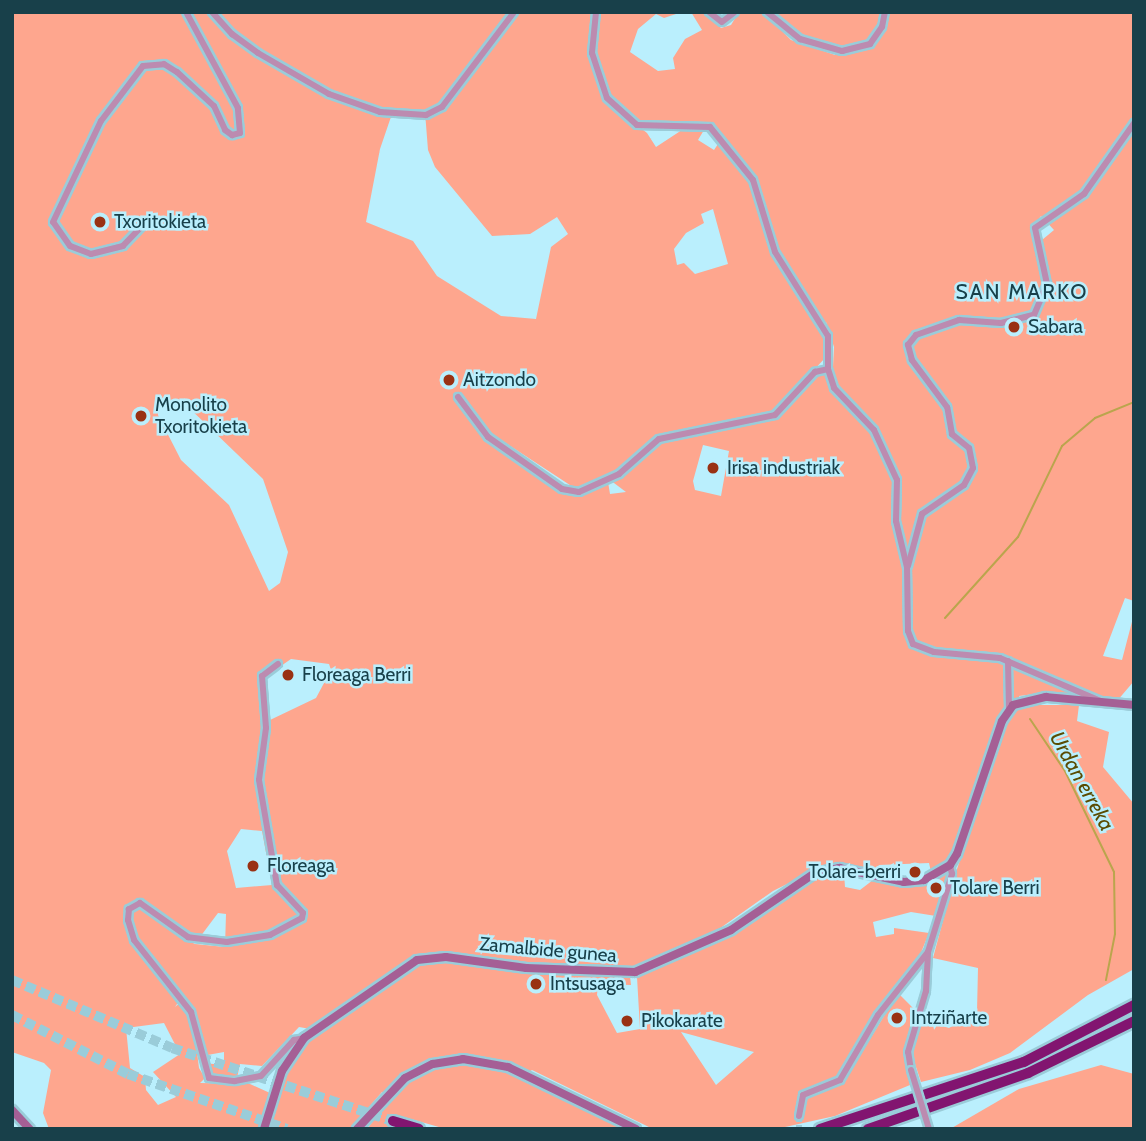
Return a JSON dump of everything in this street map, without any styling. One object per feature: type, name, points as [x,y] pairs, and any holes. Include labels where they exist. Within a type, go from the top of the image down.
[{"type":"highway","points":[[820,1129],[1024,1062],[1134,1005]]},
{"type":"highway","points":[[867,1129],[1028,1073],[1134,1021]]},
{"type":"highway","points":[[393,1121],[419,1129]]},
{"type":"street","points":[[144,224],[122,246],[91,254],[71,246],[53,222],[101,121],[143,66],[164,64],[177,72],[214,106],[225,130],[232,135],[240,133],[238,108],[186,12]]},
{"type":"street","points":[[212,12],[232,34],[258,53],[329,94],[380,112],[426,115],[442,107],[514,12]]},
{"type":"street","points":[[596,12],[592,53],[607,98],[637,125],[710,127],[753,180],[775,252],[828,336],[828,369],[834,388],[874,430],[897,480],[896,521],[907,567],[908,631],[913,644],[934,652],[1008,661],[1103,702]]},
{"type":"street","points":[[709,12],[722,22],[735,12]]},
{"type":"street","points":[[767,12],[800,39],[853,51],[877,36],[885,12]]},
{"type":"street","points":[[907,567],[922,514],[964,485],[973,468],[968,448],[952,434],[947,407],[912,360],[908,345],[916,335],[959,320],[1001,323],[1034,315],[1047,284],[1035,228],[1084,194],[1134,123]]},
{"type":"street","points":[[458,397],[488,437],[562,489],[579,492],[620,474],[659,439],[775,415],[815,372],[828,369]]},
{"type":"street","points":[[929,1129],[908,1052],[926,990],[928,952],[952,874],[950,865],[962,844],[1009,709],[1008,661]]},
{"type":"street","points":[[278,664],[262,676],[266,728],[259,780],[277,885],[303,912],[302,918],[270,935],[227,942],[188,937],[147,905],[134,905],[128,920],[134,940],[191,1013],[202,1066],[209,1078],[234,1081],[261,1076],[294,1040],[304,1038]]},
{"type":"street","points":[[1009,709],[1033,697],[1134,705]]},
{"type":"street","name":"Zamalbide gunea","points":[[264,1129],[282,1070],[304,1038],[321,1022],[423,958],[526,968],[635,972],[732,930],[815,873],[839,868],[904,882],[924,880],[950,865]]},
{"type":"street","points":[[799,1116],[803,1095],[840,1080],[878,1015],[928,952]]},
{"type":"street","points":[[357,1129],[405,1078],[433,1064],[463,1059],[508,1067],[636,1129]]},
{"type":"street","points":[[12,1110],[30,1129]]},
{"type":"shaded area","points":[[12,12],[592,12],[589,55],[608,102],[647,133],[656,147],[685,128],[704,130],[698,140],[714,150],[720,141],[737,161],[742,158],[710,125],[637,122],[612,100],[594,52],[598,12],[682,12],[664,18],[656,14],[638,29],[630,52],[658,71],[675,69],[673,58],[685,39],[702,30],[691,12],[707,12],[721,28],[731,25],[739,12],[763,12],[791,40],[835,55],[835,46],[801,37],[771,12],[1134,12],[1134,601],[1125,598],[1103,656],[1122,660],[1134,614],[1134,681],[1117,701],[1042,693],[1019,696],[1021,705],[1079,705],[1077,721],[1109,732],[1103,767],[1134,804],[1134,969],[1088,995],[1010,1053],[970,1070],[921,1082],[911,1052],[923,1020],[949,1028],[977,1011],[978,968],[933,958],[956,872],[997,752],[988,751],[954,854],[931,872],[929,863],[879,865],[876,873],[835,865],[821,867],[773,891],[709,936],[637,966],[620,969],[630,976],[631,985],[598,984],[597,995],[617,1033],[640,1029],[637,977],[712,944],[804,883],[834,872],[844,873],[845,887],[860,890],[873,880],[916,887],[949,870],[936,916],[911,912],[873,922],[876,937],[894,934],[894,928],[929,933],[920,955],[841,1075],[853,1067],[898,993],[917,1012],[905,1059],[910,1085],[835,1116],[776,1129],[653,1129],[532,1070],[521,1077],[625,1129],[446,1129],[400,1116],[394,1119],[394,1129],[367,1129],[391,1097],[382,1092],[350,1129],[269,1129],[287,1069],[316,1030],[299,1027],[262,1066],[240,1064],[237,1078],[214,1078],[203,1063],[224,1065],[224,1052],[202,1056],[200,1025],[183,995],[175,1007],[181,1002],[193,1022],[199,1068],[205,1078],[200,1083],[250,1084],[270,1093],[260,1129],[49,1129],[43,1113],[51,1070],[44,1063],[12,1052]],"holes":[[[394,108],[425,112],[428,150],[435,167],[492,236],[530,234],[557,217],[568,234],[551,247],[536,319],[501,316],[437,276],[413,241],[366,222],[380,149]],[[713,209],[728,264],[695,274],[684,263],[677,265],[674,249],[686,233],[704,223],[701,214]],[[1041,216],[1054,230],[1042,240],[1049,288],[1037,316],[995,327],[971,323],[1030,315],[1035,310],[1046,282],[1031,230]],[[826,322],[834,347],[833,367],[813,378],[789,404],[786,400],[825,358],[826,337],[822,326]],[[158,401],[184,403],[263,479],[288,552],[280,583],[269,591],[229,505],[181,460],[158,415]],[[489,432],[576,489],[606,477],[626,492],[610,494],[608,482],[566,494],[485,436]],[[703,445],[729,451],[721,496],[695,490],[693,481]],[[291,659],[329,664],[331,670],[316,698],[270,720],[265,677]],[[241,829],[262,831],[272,885],[236,888],[227,851]],[[218,913],[226,914],[225,947],[195,944],[181,937],[186,931],[200,937]],[[164,1023],[180,1054],[153,1072],[176,1097],[158,1105],[146,1090],[145,1077],[130,1068],[126,1028]],[[681,1032],[754,1052],[716,1085]]]},
{"type":"shaded area","points":[[1101,1065],[1134,1074],[1134,1129],[950,1129],[1019,1089]]},
{"type":"waterway","points":[[945,618],[1018,537],[1062,446],[1095,418],[1134,402]]},
{"type":"waterway","name":"Urdan erreka","points":[[1030,719],[1065,771],[1114,872],[1115,934],[1106,980]]},
{"type":"tunnel","points":[[12,980],[172,1048],[393,1121]]},
{"type":"tunnel","points":[[12,1015],[128,1074],[287,1129]]},
{"type":"tunnel","points":[[799,1116],[799,1129]]},
{"type":"place","name":"Txoritokieta","points":[[100,222]]},
{"type":"place","name":"Sabara","points":[[1014,327]]},
{"type":"place","name":"Aitzondo","points":[[449,380]]},
{"type":"place","name":"Monolito Txoritokieta","points":[[141,416]]},
{"type":"place","name":"Irisa industriak","points":[[713,468]]},
{"type":"place","name":"Floreaga Berri","points":[[288,675]]},
{"type":"place","name":"Floreaga","points":[[253,866]]},
{"type":"place","name":"Tolare-berri","points":[[915,872]]},
{"type":"place","name":"Tolare Berri","points":[[936,888]]},
{"type":"place","name":"Intsusaga","points":[[536,984]]},
{"type":"place","name":"Intziñarte","points":[[897,1018]]},
{"type":"place","name":"Pikokarate","points":[[627,1021]]},
{"type":"district","name":"SAN MARKO","points":[[1022,292]]}]
